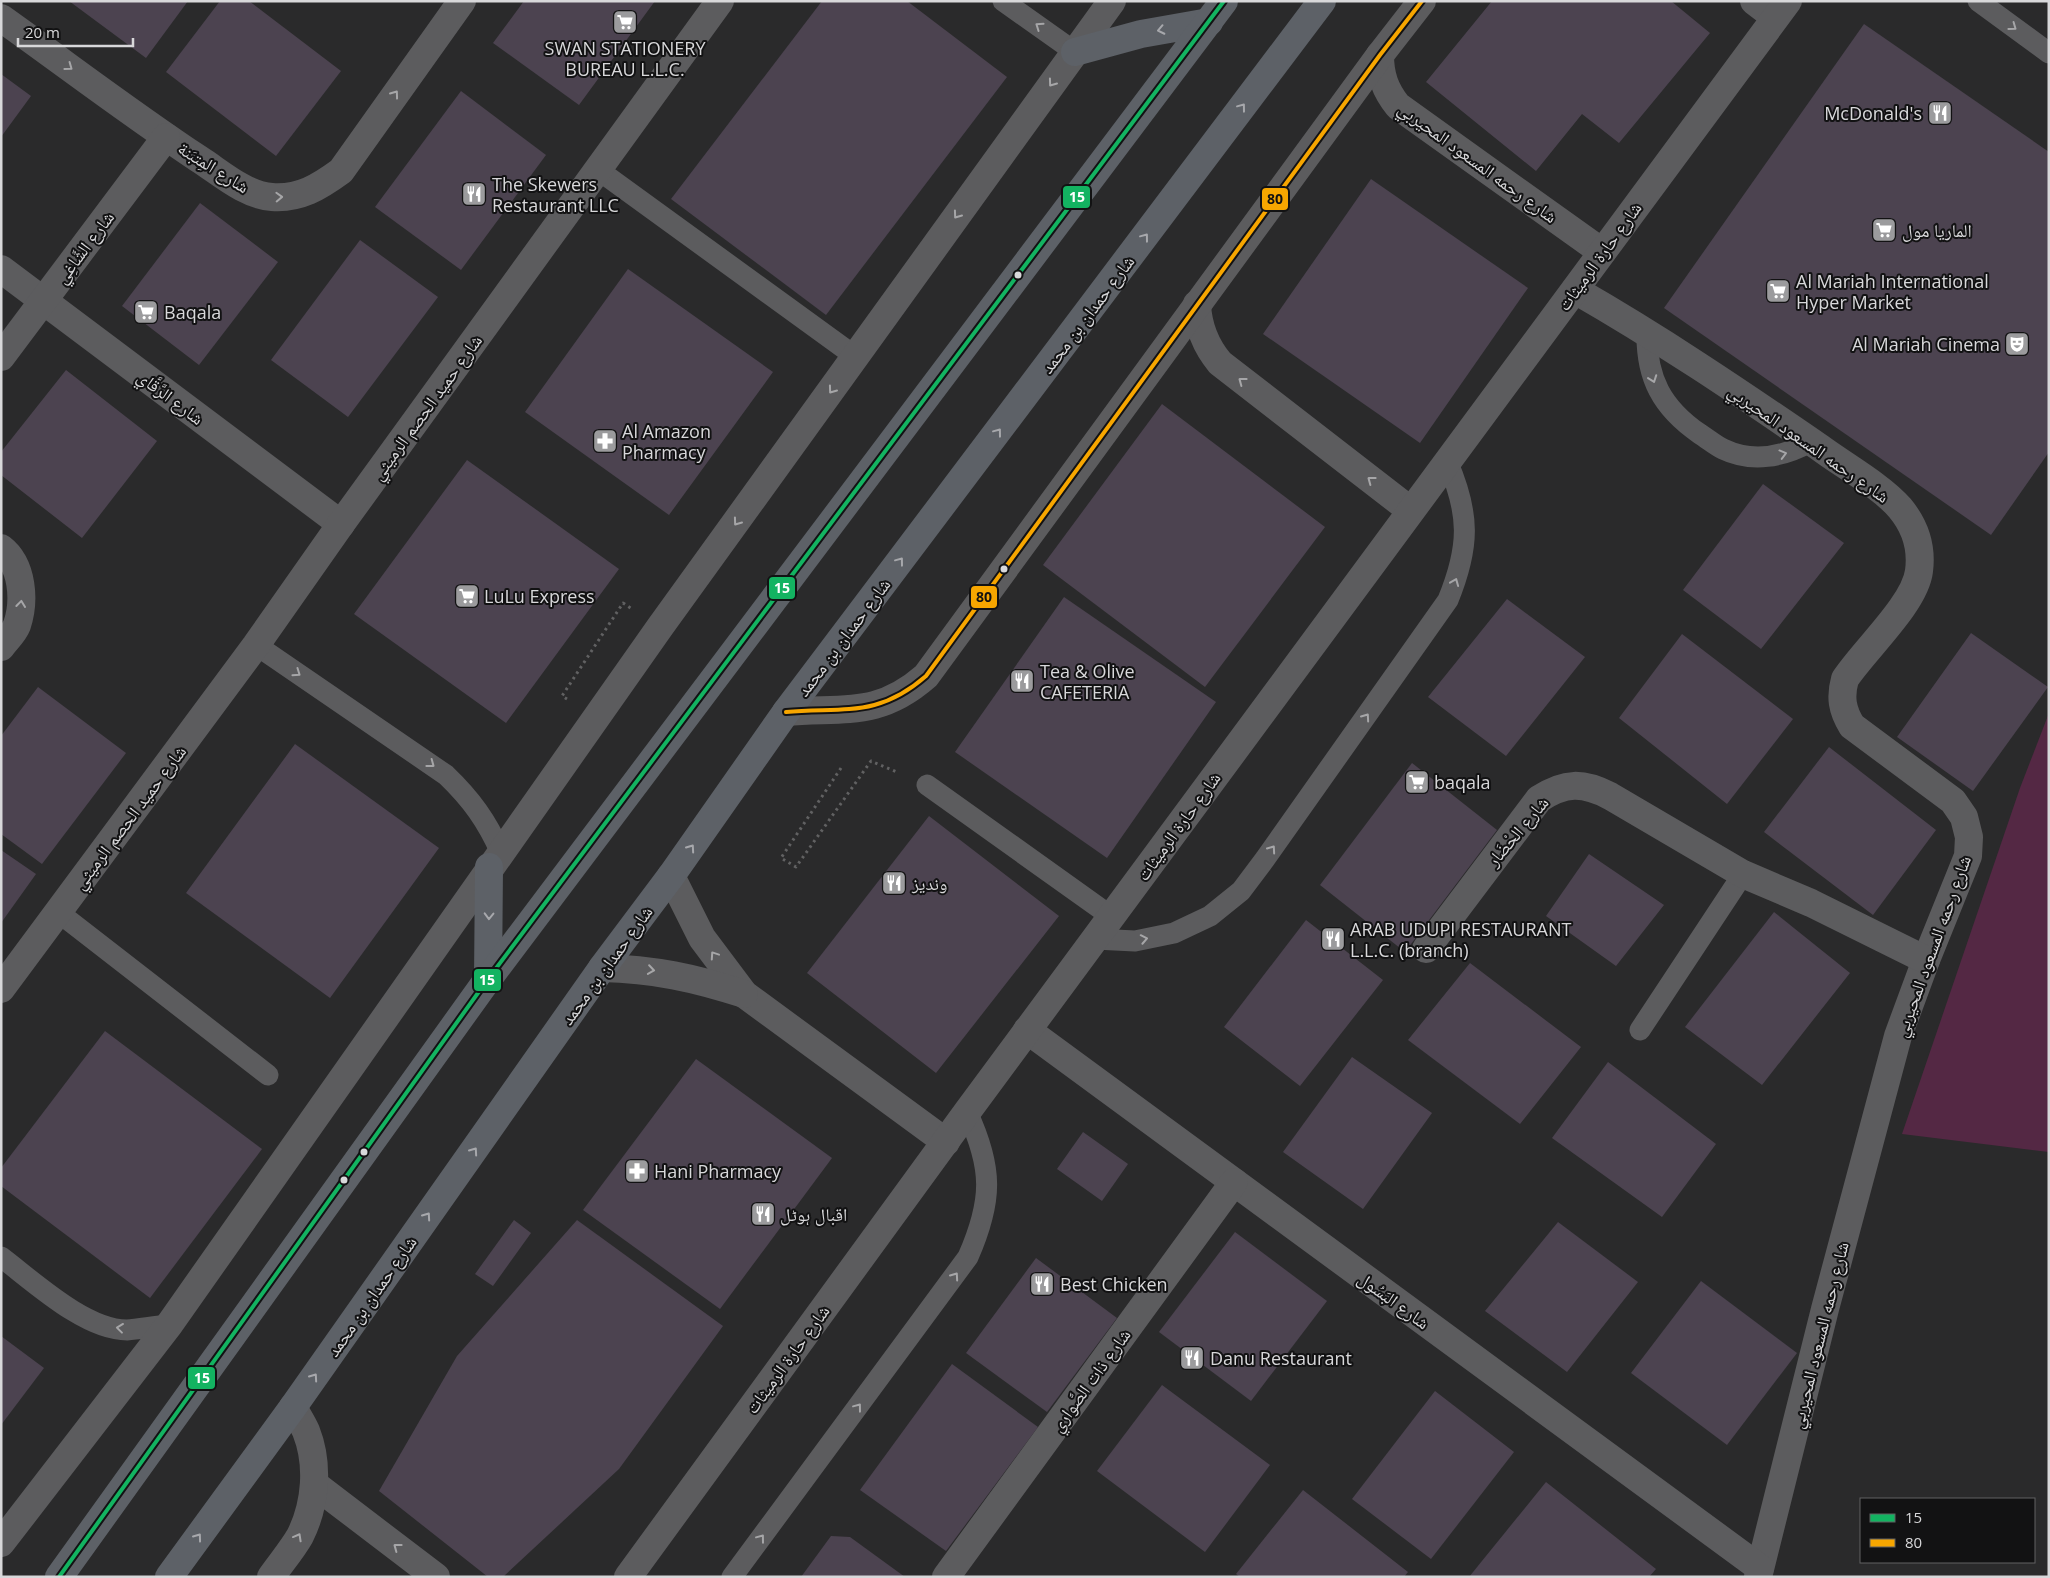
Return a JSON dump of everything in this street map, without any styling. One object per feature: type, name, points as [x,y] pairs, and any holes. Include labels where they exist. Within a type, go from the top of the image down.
[{"type":"main road","name":"شارع حمدان بن محمد","points":[[169,1577],[293,1407],[602,968],[671,876],[786,712],[1322,1]]},
{"type":"main road","points":[[1075,52],[1216,11]]},
{"type":"main road","points":[[59,1577],[488,978],[1216,11]]},
{"type":"main road","points":[[488,978],[495,860]]},
{"type":"street","name":"شارع المِتبَنة","points":[[1,18],[166,137],[246,190],[271,197],[296,196],[320,186],[341,171],[462,1]]},
{"type":"street","name":"شارع حميد الحصم الرميثي","points":[[1,989],[256,645],[341,524],[720,1]]},
{"type":"street","points":[[1,1543],[169,1325],[660,627],[1112,1]]},
{"type":"street","points":[[786,712],[868,708],[889,701],[909,691],[926,676],[1197,304],[1380,55],[1422,1]]},
{"type":"street","name":"شارع حارة الرميثات","points":[[628,1577],[1027,1030],[1410,510],[1575,290],[1772,6]]},
{"type":"street","name":"شارع رحمه المسعود المحيربي","points":[[1380,55],[1384,83],[1398,106],[1602,252]]},
{"type":"street","name":"شارع الشَّاغِي","points":[[1,357],[166,137]]},
{"type":"street","name":"شارع الرَّقَّاي","points":[[1,269],[341,524]]},
{"type":"street","name":"شارع رحمه المسعود المحيربي","points":[[1575,290],[1647,332],[1810,442],[1883,493],[1900,508],[1913,527],[1920,550],[1919,573],[1911,595],[1845,679],[1842,691],[1842,704],[1845,716],[1852,726],[1952,801],[1964,817],[1969,837],[1968,856],[1898,1036],[1825,1309],[1759,1573]]},
{"type":"street","points":[[1197,304],[1200,330],[1208,347],[1220,363],[1410,510]]},
{"type":"street","points":[[1,548],[18,573],[23,600],[16,627],[1,647]]},
{"type":"street","name":"شارع الحْضَار","points":[[1426,949],[1540,799],[1552,790],[1582,785],[1596,789],[1744,874],[1811,903],[1926,960]]},
{"type":"street","points":[[671,876],[702,938],[744,994],[946,1142]]},
{"type":"street","points":[[602,968],[638,968],[674,974],[709,982],[744,994]]},
{"type":"street","name":"شارع البَسُول","points":[[1027,1030],[1759,1573]]},
{"type":"street","name":"شارع ذات الصَّواري","points":[[946,1577],[1234,1182]]},
{"type":"street","points":[[271,1577],[300,1536],[310,1511],[314,1484],[313,1457],[306,1431],[293,1407]]},
{"type":"street","points":[[314,1484],[436,1577]]},
{"type":"lane","points":[[1003,1],[1075,52]]},
{"type":"lane","points":[[1978,1],[2049,54]]},
{"type":"lane","points":[[597,169],[856,357]]},
{"type":"lane","points":[[1647,332],[1649,369],[1656,387],[1665,402],[1692,428],[1722,449],[1740,455],[1776,456],[1794,451],[1810,442]]},
{"type":"lane","points":[[1095,939],[1135,941],[1174,933],[1210,916],[1241,891],[1265,859],[1448,600],[1459,573],[1465,544],[1464,516],[1458,488],[1447,461]]},
{"type":"lane","points":[[256,645],[446,775],[464,792],[478,810],[495,860]]},
{"type":"lane","points":[[927,784],[1112,917]]},
{"type":"lane","points":[[1640,1030],[1744,874]]},
{"type":"lane","points":[[58,912],[268,1075]]},
{"type":"lane","points":[[732,1577],[968,1257],[980,1229],[986,1199],[986,1169],[979,1139],[967,1112]]},
{"type":"lane","points":[[1,1257],[75,1313],[107,1326],[126,1330],[169,1325]]},
{"type":"path","points":[[841,768],[782,858],[796,867],[871,761]]},
{"type":"shaded area","points":[[2049,713],[2049,1152],[1902,1134],[2020,788]]},
{"type":"building","points":[[69,1],[188,1],[146,58]]},
{"type":"building","points":[[220,1],[249,1],[341,71],[276,156],[166,72]]},
{"type":"building","points":[[524,1],[655,1],[579,105],[493,43]]},
{"type":"building","points":[[822,1],[907,1],[1007,77],[826,315],[671,199]]},
{"type":"building","points":[[1492,1],[1671,1],[1710,33],[1619,143],[1582,114],[1536,171],[1426,82]]},
{"type":"building","name":"الماريا مول","points":[[1864,24],[2049,152],[2049,452],[1991,535],[1664,308]]},
{"type":"building","points":[[1,74],[31,96],[1,137]]},
{"type":"building","points":[[461,91],[546,155],[461,270],[375,207]]},
{"type":"building","points":[[1371,179],[1528,288],[1420,443],[1263,334]]},
{"type":"building","points":[[200,203],[278,262],[199,365],[122,306]]},
{"type":"building","points":[[360,240],[438,297],[348,417],[271,360]]},
{"type":"building","points":[[628,269],[773,372],[669,515],[525,412]]},
{"type":"building","points":[[66,370],[157,441],[82,538],[1,475],[1,452]]},
{"type":"building","points":[[1162,404],[1325,527],[1205,687],[1043,565]]},
{"type":"building","points":[[467,460],[619,569],[506,723],[354,614]]},
{"type":"building","points":[[1763,484],[1844,543],[1761,649],[1683,590]]},
{"type":"building","points":[[1064,597],[1216,702],[1107,858],[955,752]]},
{"type":"building","points":[[1507,599],[1585,657],[1506,756],[1428,697]]},
{"type":"building","points":[[1971,633],[2048,687],[1973,791],[1897,737]]},
{"type":"building","points":[[1682,634],[1793,719],[1727,804],[1619,718]]},
{"type":"building","points":[[38,687],[126,753],[42,864],[1,834],[1,736]]},
{"type":"building","points":[[295,744],[439,848],[330,998],[186,893]]},
{"type":"building","points":[[1829,747],[1936,830],[1873,915],[1764,832]]},
{"type":"building","points":[[1412,763],[1497,830],[1405,952],[1320,885]]},
{"type":"building","points":[[929,816],[1059,916],[936,1073],[807,973]]},
{"type":"building","points":[[1,850],[36,874],[1,923]]},
{"type":"building","points":[[1589,854],[1664,905],[1616,966],[1546,916]]},
{"type":"building","points":[[1774,912],[1850,973],[1762,1085],[1685,1027]]},
{"type":"building","points":[[1306,920],[1383,980],[1300,1086],[1224,1027]]},
{"type":"building","points":[[1470,963],[1581,1047],[1520,1124],[1408,1040]]},
{"type":"building","points":[[105,1031],[262,1149],[150,1298],[1,1186],[1,1168]]},
{"type":"building","points":[[1352,1057],[1432,1113],[1363,1209],[1283,1152]]},
{"type":"building","points":[[696,1059],[832,1158],[720,1309],[583,1210]]},
{"type":"building","points":[[1608,1062],[1716,1144],[1662,1217],[1552,1138]]},
{"type":"building","points":[[1083,1132],[1128,1164],[1102,1201],[1057,1169]]},
{"type":"building","points":[[514,1220],[531,1233],[493,1286],[475,1274]]},
{"type":"building","points":[[577,1220],[723,1326],[619,1469],[503,1577],[488,1577],[379,1491],[457,1356]]},
{"type":"building","points":[[1558,1222],[1638,1282],[1567,1372],[1485,1311]]},
{"type":"building","points":[[1235,1232],[1327,1301],[1251,1401],[1159,1332]]},
{"type":"building","points":[[1036,1258],[1117,1318],[1047,1412],[966,1353]]},
{"type":"building","points":[[1701,1281],[1797,1353],[1727,1445],[1631,1373]]},
{"type":"building","points":[[1,1336],[44,1368],[1,1425]]},
{"type":"building","points":[[952,1364],[1038,1427],[946,1551],[860,1490]]},
{"type":"building","points":[[1162,1385],[1270,1465],[1205,1552],[1097,1471]]},
{"type":"building","points":[[1435,1391],[1514,1452],[1431,1559],[1352,1499]]},
{"type":"building","points":[[1546,1482],[1656,1569],[1649,1577],[1469,1577]]},
{"type":"building","points":[[1303,1490],[1408,1572],[1404,1577],[1240,1577],[1236,1574]]},
{"type":"building","points":[[831,1536],[850,1537],[905,1577],[801,1577]]},
{"type":"transit line","name":"15","points":[[59,1577],[488,979],[1224,1]]},
{"type":"transit line","name":"80","points":[[786,712],[860,708],[876,705],[892,699],[926,676],[1380,55],[1422,1]]},
{"type":"place","name":"SWAN STATIONERY BUREAU L.L.C.","points":[[625,22]]},
{"type":"place","name":"McDonald's","points":[[1940,113]]},
{"type":"place","name":"The Skewers Restaurant LLC","points":[[474,194]]},
{"type":"place","name":"الماريا مول","points":[[1884,230]]},
{"type":"place","name":"Al Mariah International Hyper Market","points":[[1778,291]]},
{"type":"place","name":"Baqala","points":[[146,312]]},
{"type":"place","name":"Al Mariah Cinema","points":[[2017,344]]},
{"type":"place","name":"Al Amazon Pharmacy","points":[[605,441]]},
{"type":"place","name":"LuLu Express","points":[[467,596]]},
{"type":"place","name":"Tea & Olive CAFETERIA","points":[[1022,681]]},
{"type":"place","name":"baqala","points":[[1417,782]]},
{"type":"place","name":"ونديز","points":[[894,883]]},
{"type":"place","name":"ARAB UDUPI RESTAURANT L.L.C. (branch)","points":[[1333,939]]},
{"type":"place","name":"Hani Pharmacy","points":[[637,1171]]},
{"type":"place","name":"اقبال ہوٹل","points":[[763,1214]]},
{"type":"place","name":"Best Chicken","points":[[1042,1284]]},
{"type":"place","name":"Danu Restaurant","points":[[1192,1358]]}]
